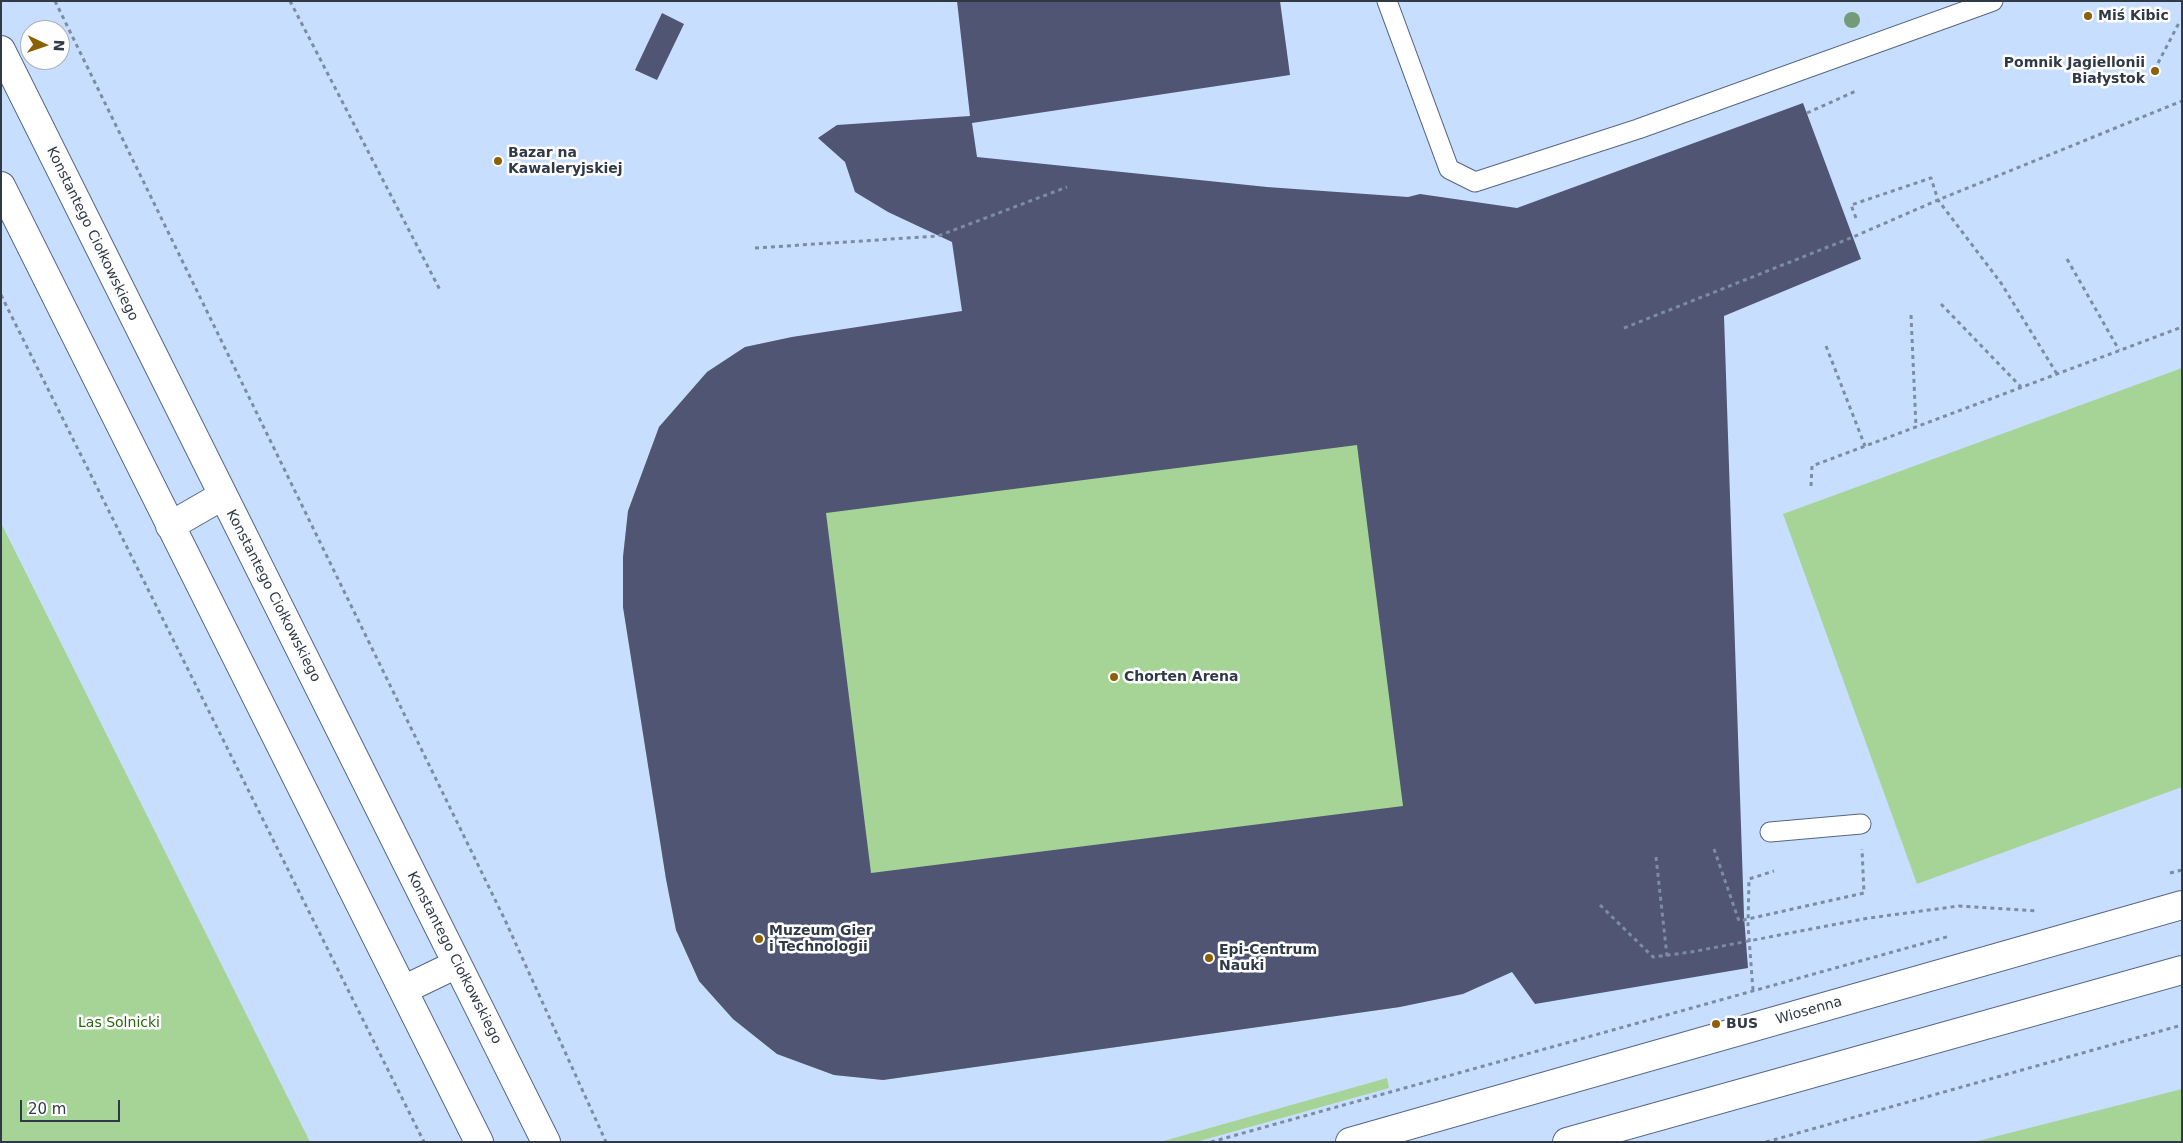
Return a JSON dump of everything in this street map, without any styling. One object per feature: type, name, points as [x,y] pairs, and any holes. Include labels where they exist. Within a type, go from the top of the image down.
[{"type":"main road","name":"Konstantego Ciołkowskiego","points":[[1,50],[546,1142]]},
{"type":"main road","points":[[1,186],[479,1142]]},
{"type":"main road","points":[[170,526],[222,496]]},
{"type":"main road","name":"Wiosenna","points":[[1350,1142],[2182,905]]},
{"type":"main road","points":[[403,990],[457,964]]},
{"type":"main road","points":[[1567,1142],[2182,970]]},
{"type":"lane","points":[[1387,1],[1449,169],[1475,182],[1638,129],[1992,1]]},
{"type":"lane","points":[[1770,832],[1861,824]]},
{"type":"path","points":[[54,1],[501,911],[606,1142]]},
{"type":"path","points":[[290,1],[440,290]]},
{"type":"path","points":[[2158,63],[2180,21]]},
{"type":"path","points":[[1807,112],[1856,92]]},
{"type":"path","points":[[1624,328],[1853,237],[1938,200],[2182,101]]},
{"type":"path","points":[[1856,218],[1851,205],[1931,178],[1938,200],[2000,283],[2057,374]]},
{"type":"path","points":[[755,248],[938,236],[1068,187]]},
{"type":"path","points":[[2067,259],[2119,350]]},
{"type":"path","points":[[1,295],[424,1142]]},
{"type":"path","points":[[1941,304],[2021,388]]},
{"type":"path","points":[[1911,315],[1916,427]]},
{"type":"path","points":[[1810,486],[1812,466],[2182,327]]},
{"type":"path","points":[[1826,346],[1865,446]]},
{"type":"path","points":[[1714,849],[1739,921],[1745,921],[1821,901],[1864,893],[1861,824]]},
{"type":"path","points":[[1656,857],[1667,956]]},
{"type":"path","points":[[2163,876],[2182,870]]},
{"type":"path","points":[[1753,990],[1748,925],[1748,879],[1774,871]]},
{"type":"path","points":[[1600,905],[1653,957],[1667,956],[1869,918],[1960,906],[2038,912]]},
{"type":"path","points":[[2029,914],[2048,909]]},
{"type":"path","points":[[1211,1142],[1953,935]]},
{"type":"path","points":[[1766,1142],[2182,1024]]},
{"type":"green space","name":"Chorten Arena","points":[[1412,262],[1400,1007],[883,1080],[834,1075],[777,1054],[733,1019],[699,981],[676,930],[666,879],[623,607],[623,557],[628,511],[659,427],[707,372],[745,347],[792,337]]},
{"type":"green space","points":[[2182,368],[2182,787],[1917,884],[1783,514]]},
{"type":"green space","name":"Las Solnicki","points":[[1,523],[310,1142],[1,1142]]},
{"type":"green space","points":[[1387,1078],[1389,1088],[1196,1142],[1160,1142]]},
{"type":"green space","points":[[2182,1089],[2182,1142],[1974,1142]]},
{"type":"building","name":"Chorten Arena","points":[[957,1],[1280,1],[1290,75],[972,123],[977,157],[1267,187],[1408,197],[1420,194],[1517,208],[1803,103],[1861,259],[1724,316],[1744,916],[1748,968],[1535,1004],[1512,972],[1463,994],[1400,1007],[883,1080],[834,1075],[777,1054],[733,1019],[699,981],[676,930],[666,879],[623,607],[623,557],[628,511],[659,427],[707,372],[745,347],[792,337],[962,311],[952,242],[888,212],[855,192],[845,162],[818,138],[837,125],[970,116]],"holes":[[[1357,445],[1403,806],[871,873],[826,513]]]},
{"type":"building","points":[[662,13],[684,24],[657,80],[635,70]]},
{"type":"place","name":"Miś Kibic","points":[[2088,16]]},
{"type":"place","name":"Pomnik Jagiellonii Białystok","points":[[2155,71]]},
{"type":"place","name":"Bazar na Kawaleryjskiej","points":[[498,161]]},
{"type":"place","name":"Chorten Arena","points":[[1114,677]]},
{"type":"place","name":"Muzeum Gier i Technologii","points":[[759,939]]},
{"type":"place","name":"Epi-Centrum Nauki","points":[[1209,958]]},
{"type":"place","name":"BUS","points":[[1716,1024]]}]
